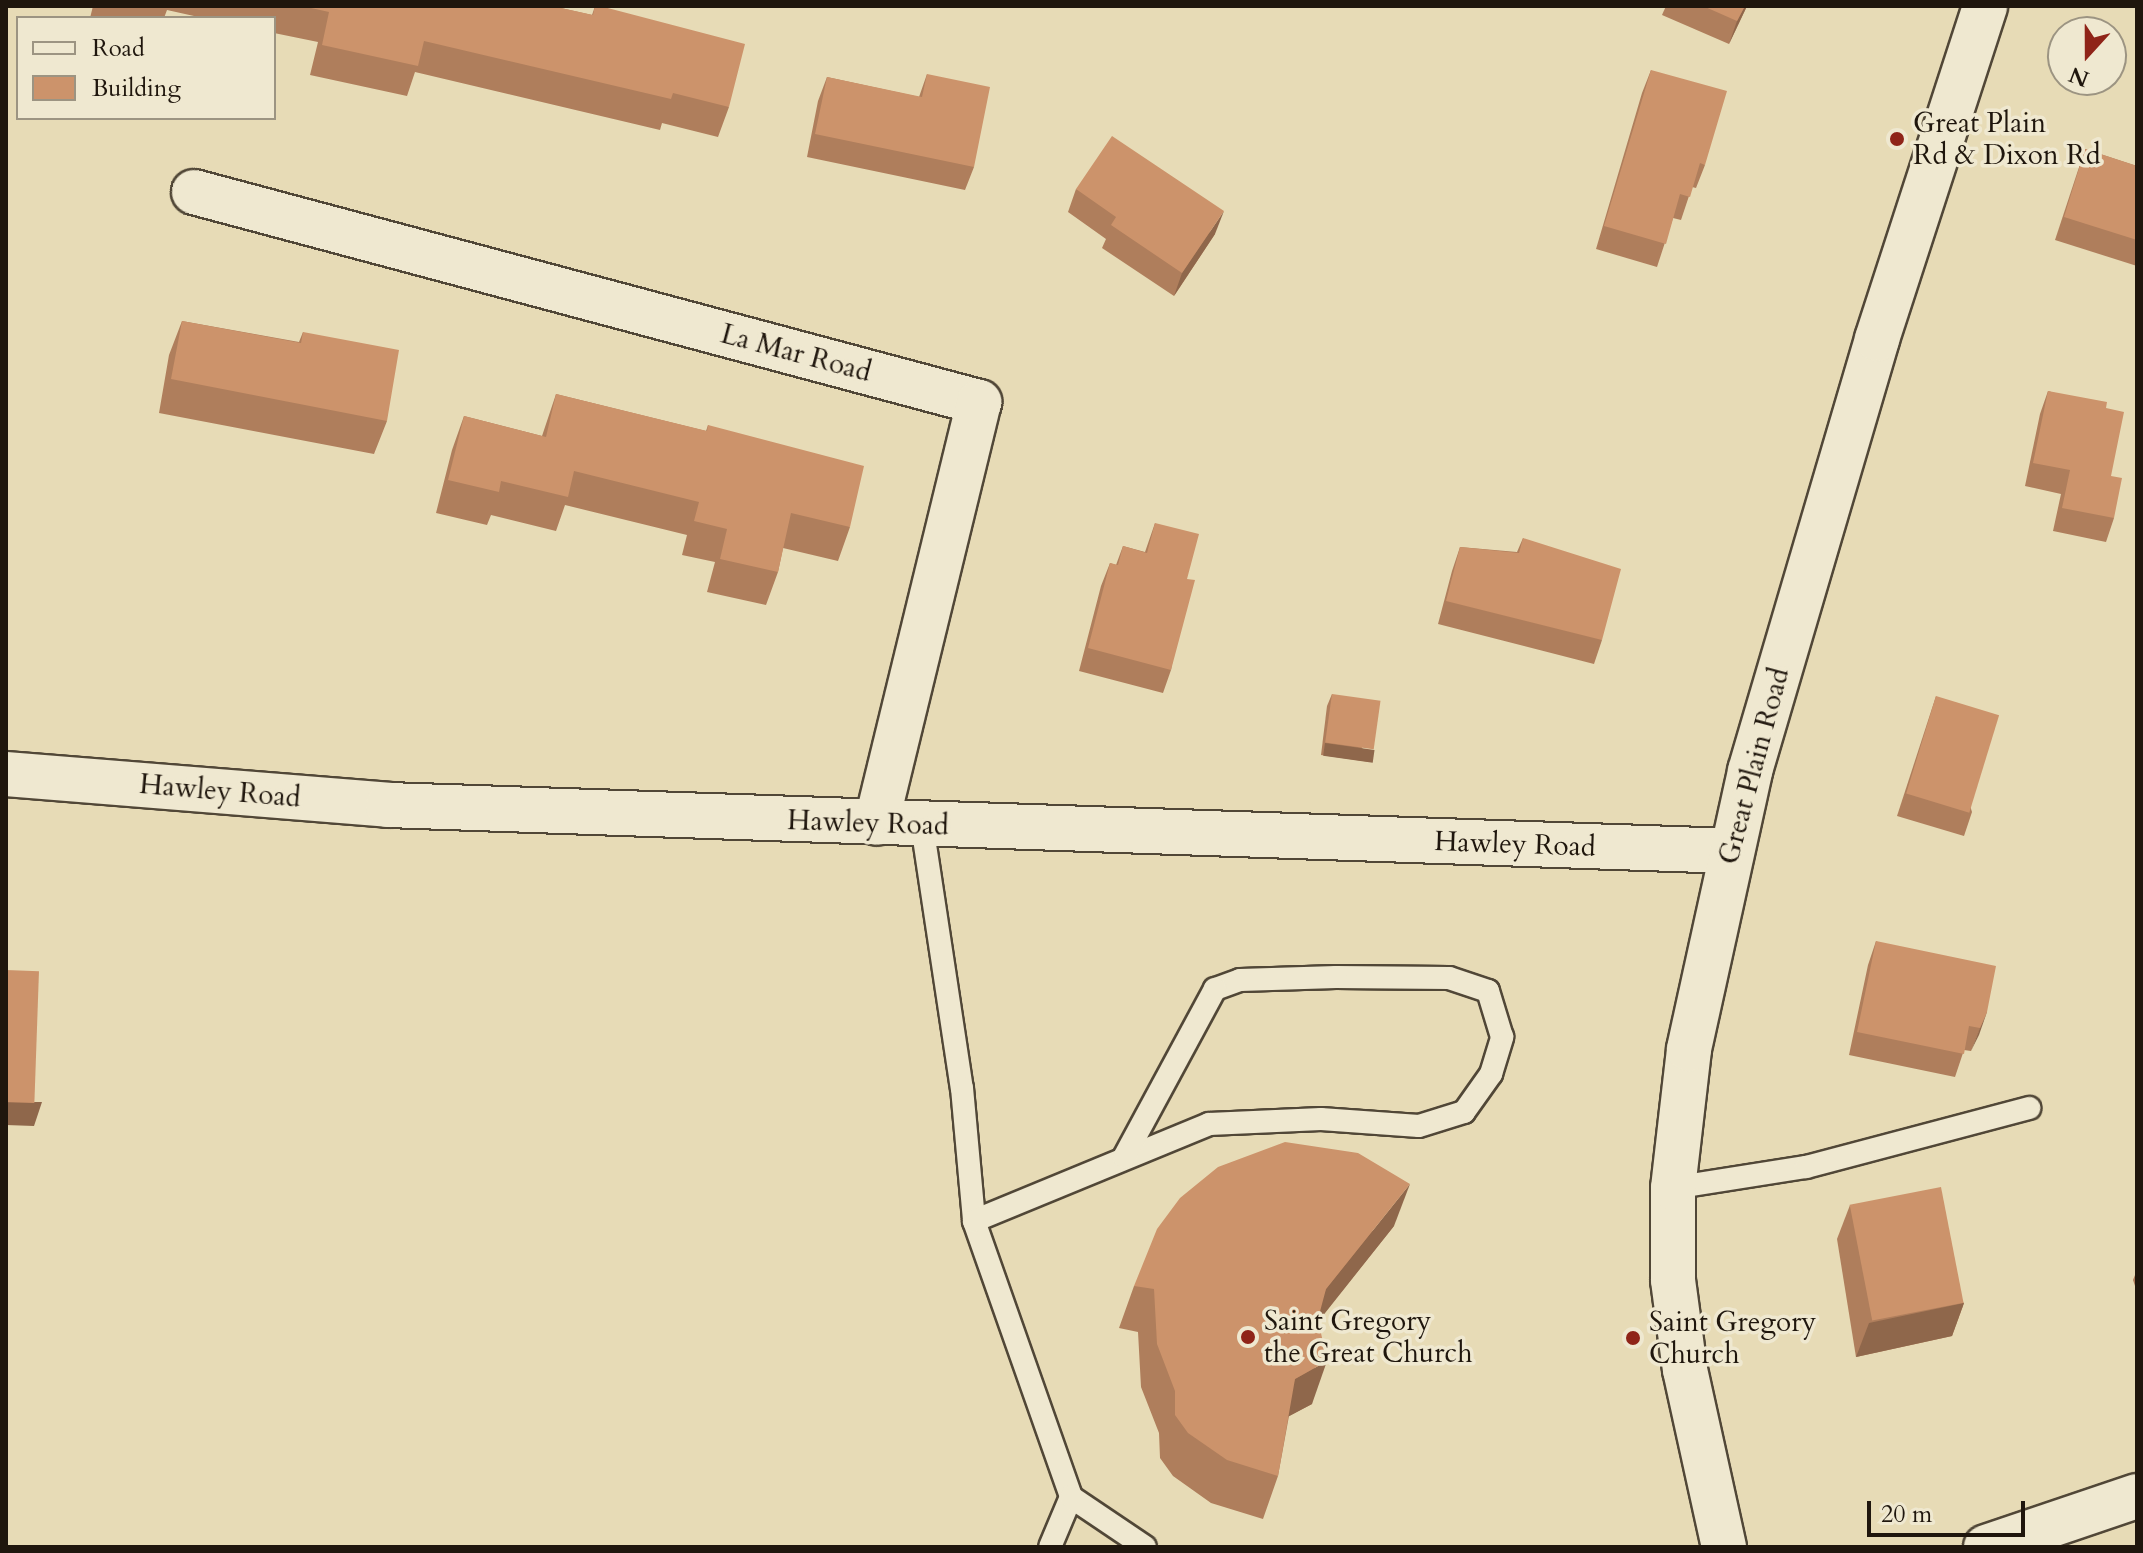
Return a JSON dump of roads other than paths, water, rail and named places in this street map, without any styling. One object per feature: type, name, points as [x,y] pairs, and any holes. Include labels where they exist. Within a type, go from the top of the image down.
[{"type":"street","name":"Great Plain Road","points":[[1724,1547],[1685,1370],[1673,1280],[1673,1188],[1689,1049],[1730,851],[1877,339],[1985,6]]},
{"type":"street","name":"La Mar Road","points":[[194,192],[979,402],[876,823]]},
{"type":"street","name":"Hawley Road","points":[[6,774],[388,805],[1730,851]]},
{"type":"street","points":[[1986,1547],[2137,1496]]},
{"type":"lane","points":[[922,825],[962,1088],[974,1221],[1071,1497],[1145,1547]]},
{"type":"lane","points":[[974,1221],[1209,1124],[1321,1119],[1419,1126],[1464,1112],[1491,1074],[1502,1037],[1488,991],[1449,978],[1336,977],[1240,980],[1215,989],[1124,1157]]},
{"type":"lane","points":[[1673,1188],[1806,1167],[2029,1108]]},
{"type":"lane","points":[[1050,1547],[1071,1497]]},
{"type":"place","name":"Great Plain Rd & Dixon Rd","points":[[1897,139]]},
{"type":"place","name":"Saint Gregory the Great Church","points":[[1248,1337]]},
{"type":"place","name":"Saint Gregory Church","points":[[1633,1338]]}]
